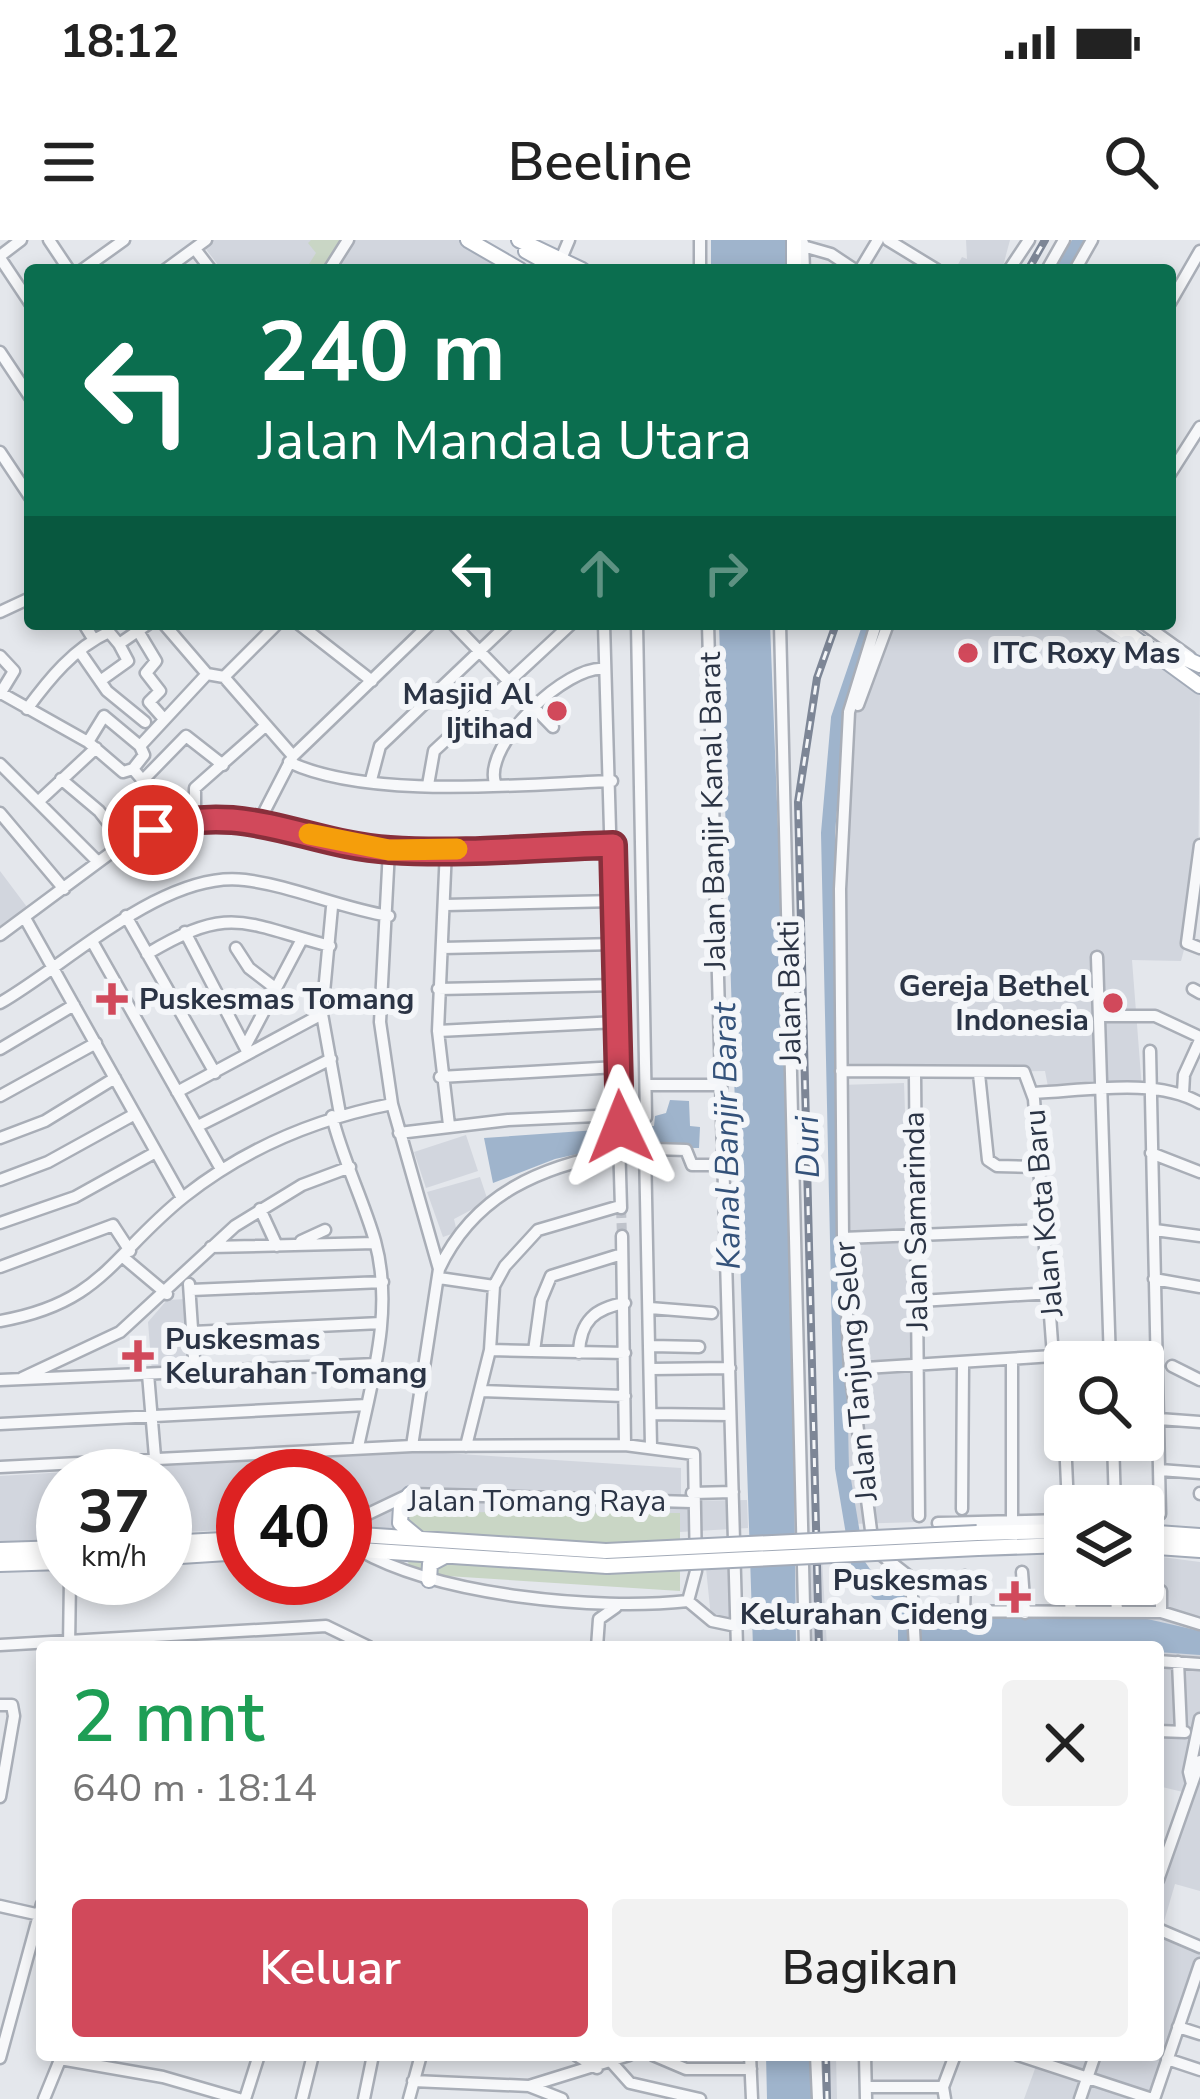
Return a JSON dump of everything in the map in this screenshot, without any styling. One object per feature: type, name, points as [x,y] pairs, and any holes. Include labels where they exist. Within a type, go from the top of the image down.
[{"type":"main road","points":[[467,240],[510,264]]},
{"type":"main road","points":[[516,240],[560,264]]},
{"type":"main road","points":[[516,240],[538,264]]},
{"type":"main road","points":[[493,254],[532,264]]},
{"type":"main road","points":[[1125,630],[1196,672]]},
{"type":"main road","points":[[1134,630],[1161,651]]},
{"type":"main road","points":[[410,1494],[401,1506],[400,1522],[423,1540]]},
{"type":"main road","name":"Jalan Tomang Raya","points":[[372,1533],[607,1558]]},
{"type":"main road","points":[[978,1540],[1044,1533]]},
{"type":"main road","points":[[1164,1533],[1200,1536]]},
{"type":"main road","points":[[978,1540],[1044,1544]]},
{"type":"main road","name":"Jalan Tomang Raya","points":[[372,1551],[607,1558],[978,1540]]},
{"type":"main road","points":[[1164,1547],[1200,1550]]},
{"type":"main road","points":[[0,1550],[36,1549]]},
{"type":"main road","points":[[429,1580],[430,1564],[448,1556]]},
{"type":"main road","points":[[0,1564],[36,1563]]},
{"type":"street","points":[[20,240],[0,257],[24,294]]},
{"type":"street","points":[[174,264],[206,240]]},
{"type":"street","points":[[560,264],[569,240]]},
{"type":"street","points":[[888,240],[927,264]]},
{"type":"street","points":[[89,264],[116,242]]},
{"type":"street","points":[[800,242],[848,264]]},
{"type":"street","points":[[195,249],[207,264]]},
{"type":"street","points":[[1176,293],[1200,251]]},
{"type":"street","points":[[0,352],[24,389]]},
{"type":"street","points":[[1176,465],[1200,427]]},
{"type":"street","points":[[0,452],[24,488]]},
{"type":"street","points":[[88,630],[94,640]]},
{"type":"street","points":[[119,644],[139,630]]},
{"type":"street","points":[[144,630],[156,661],[146,673],[160,692],[149,702],[164,719]]},
{"type":"street","points":[[169,630],[207,674],[224,676],[291,759],[371,780],[428,785],[612,781]]},
{"type":"street","points":[[224,676],[271,630]]},
{"type":"street","points":[[307,630],[372,681]]},
{"type":"street","points":[[260,820],[291,759],[424,630]]},
{"type":"street","points":[[459,630],[553,727]]},
{"type":"street","points":[[371,780],[380,746],[502,630]]},
{"type":"street","points":[[428,785],[429,758],[564,630]]},
{"type":"street","points":[[466,1446],[490,1350],[494,1286],[520,1244],[538,1230],[620,1207],[612,781],[604,630]]},
{"type":"street","points":[[399,1133],[448,1125],[646,1120],[637,630]]},
{"type":"street","name":"Jalan Banjir Kanal Barat","points":[[709,630],[736,1641]]},
{"type":"street","name":"Jalan Bakti","points":[[780,630],[806,1641]]},
{"type":"street","name":"Jalan Tanjung Selor","points":[[874,630],[850,718],[840,832],[843,1238],[850,1369],[874,1546],[909,1576],[915,1641]]},
{"type":"street","name":"Jalan Tanjung Selor","points":[[850,718],[886,630]]},
{"type":"street","points":[[1112,630],[1196,672]]},
{"type":"street","points":[[1150,630],[1196,672]]},
{"type":"street","points":[[27,709],[56,670],[109,632],[128,661],[100,681]]},
{"type":"street","points":[[80,652],[100,681],[145,722]]},
{"type":"street","points":[[0,656],[14,671],[0,694],[92,745],[123,772],[133,769],[144,756],[140,746],[104,716],[92,745],[38,801]]},
{"type":"street","points":[[495,784],[494,757],[537,707],[580,670],[605,668]]},
{"type":"street","points":[[140,746],[207,674]]},
{"type":"street","points":[[195,820],[195,788],[264,727]]},
{"type":"street","points":[[144,778],[186,736],[224,765]]},
{"type":"street","points":[[0,764],[98,862]]},
{"type":"street","points":[[133,769],[178,823]]},
{"type":"street","points":[[61,779],[99,811],[124,843]]},
{"type":"street","points":[[0,813],[64,889]]},
{"type":"street","points":[[0,934],[26,920],[124,843],[195,820],[260,820],[389,850],[613,845]]},
{"type":"street","points":[[446,849],[438,1031],[448,1125]]},
{"type":"street","points":[[389,850],[380,1022],[392,1104],[439,1274]]},
{"type":"street","points":[[1193,945],[1199,855]]},
{"type":"street","points":[[0,1003],[56,971],[126,916],[184,887],[219,878],[279,888],[332,907],[389,916]]},
{"type":"street","points":[[446,905],[615,901]]},
{"type":"street","points":[[332,907],[322,1014],[336,1115],[376,1243],[383,1282],[376,1364],[358,1447]]},
{"type":"street","points":[[126,916],[214,1073]]},
{"type":"street","points":[[26,920],[182,1198]]},
{"type":"street","points":[[147,954],[184,932],[232,920],[329,946]]},
{"type":"street","points":[[184,932],[246,1050]]},
{"type":"street","points":[[246,1050],[302,939]]},
{"type":"street","points":[[93,943],[221,1168]]},
{"type":"street","points":[[442,948],[616,944]]},
{"type":"street","points":[[236,948],[250,968],[274,988]]},
{"type":"street","points":[[1097,957],[1109,1341]]},
{"type":"street","points":[[438,989],[617,985]]},
{"type":"street","points":[[0,1049],[74,1005]]},
{"type":"street","points":[[177,1092],[246,1050],[322,1014]]},
{"type":"street","points":[[1103,1016],[1156,1016],[1200,1038],[1184,1075],[1183,1093]]},
{"type":"street","points":[[438,1031],[617,1022]]},
{"type":"street","points":[[0,1096],[96,1042]]},
{"type":"street","points":[[1150,1051],[1156,1341]]},
{"type":"street","points":[[198,1126],[331,1059]]},
{"type":"street","points":[[440,1076],[617,1067]]},
{"type":"street","points":[[841,1071],[979,1074],[988,1160],[997,1166],[1038,1167]]},
{"type":"street","name":"Jalan Kota Baru","points":[[979,1074],[1024,1072],[1034,1093],[1053,1341]]},
{"type":"street","name":"Jalan Samarinda","points":[[915,1075],[919,1516]]},
{"type":"street","points":[[0,1138],[45,1120],[115,1078]]},
{"type":"street","points":[[646,1085],[720,1085]]},
{"type":"street","points":[[1034,1093],[1150,1090],[1183,1093],[1200,1103]]},
{"type":"street","points":[[0,1321],[35,1315],[73,1300],[221,1168],[336,1115],[392,1104]]},
{"type":"street","points":[[0,1180],[48,1162],[135,1114]]},
{"type":"street","points":[[645,1148],[642,1203],[649,1245],[651,1446]]},
{"type":"street","points":[[412,1446],[439,1274],[466,1222],[522,1180],[560,1163],[620,1149],[686,1150],[692,1165],[725,1165]]},
{"type":"street","points":[[0,1223],[75,1197],[156,1152]]},
{"type":"street","points":[[1151,1153],[1200,1172]]},
{"type":"street","points":[[22,1378],[99,1345],[167,1294],[210,1247],[260,1209],[350,1167]]},
{"type":"street","points":[[260,1209],[277,1246]]},
{"type":"street","points":[[293,1245],[323,1224],[331,1243]]},
{"type":"street","points":[[0,1267],[113,1225],[127,1254],[167,1294]]},
{"type":"street","points":[[843,1238],[1045,1230]]},
{"type":"street","points":[[1155,1230],[1200,1236]]},
{"type":"street","points":[[210,1247],[376,1243]]},
{"type":"street","points":[[533,1351],[541,1300],[551,1276],[622,1244],[649,1245]]},
{"type":"street","points":[[622,1244],[625,1445]]},
{"type":"street","points":[[439,1274],[494,1286]]},
{"type":"street","points":[[186,1276],[191,1290],[195,1373]]},
{"type":"street","points":[[1154,1280],[1200,1288]]},
{"type":"street","points":[[191,1290],[383,1282]]},
{"type":"street","points":[[920,1301],[1052,1293]]},
{"type":"street","points":[[579,1353],[584,1326],[594,1312],[625,1303]]},
{"type":"street","points":[[650,1308],[712,1313]]},
{"type":"street","points":[[193,1331],[381,1323]]},
{"type":"street","points":[[490,1350],[579,1353],[650,1345],[699,1347]]},
{"type":"street","points":[[850,1369],[963,1366],[1044,1358]]},
{"type":"street","points":[[1012,1363],[1012,1517]]},
{"type":"street","points":[[0,1380],[376,1364]]},
{"type":"street","points":[[962,1509],[963,1366]]},
{"type":"street","points":[[1172,1366],[1200,1380]]},
{"type":"street","points":[[651,1369],[730,1368]]},
{"type":"street","points":[[148,1374],[154,1449]]},
{"type":"street","points":[[481,1390],[626,1396]]},
{"type":"street","points":[[0,1424],[367,1405]]},
{"type":"street","points":[[651,1414],[730,1415]]},
{"type":"street","points":[[1164,1419],[1200,1422]]},
{"type":"street","points":[[192,1455],[358,1447],[651,1446],[693,1451],[692,1502],[733,1496]]},
{"type":"street","points":[[1160,1461],[1160,1485]]},
{"type":"street","points":[[0,1467],[36,1465]]},
{"type":"street","points":[[1160,1470],[1200,1474]]},
{"type":"street","name":"Jalan Tomang Raya","points":[[372,1514],[410,1494],[692,1502],[695,1589],[688,1601],[597,1607],[429,1580],[372,1557]]},
{"type":"street","points":[[938,1523],[1044,1520]]},
{"type":"street","points":[[1022,1572],[1024,1613]]},
{"type":"street","points":[[964,1613],[965,1576]]},
{"type":"street","points":[[688,1601],[712,1621],[736,1626]]},
{"type":"street","points":[[70,1605],[70,1641]]},
{"type":"street","points":[[1070,1605],[1071,1611]]},
{"type":"street","points":[[1117,1605],[1117,1611]]},
{"type":"street","points":[[1161,1605],[1161,1612]]},
{"type":"street","points":[[597,1607],[597,1641]]},
{"type":"street","points":[[914,1615],[1161,1612],[1200,1624]]},
{"type":"street","points":[[191,1641],[326,1626],[356,1641]]},
{"type":"street","points":[[0,1646],[36,1646]]},
{"type":"street","points":[[1164,1662],[1200,1664]]},
{"type":"street","points":[[1178,1663],[1181,1731]]},
{"type":"street","points":[[0,1797],[14,1716],[4,1704]]},
{"type":"street","points":[[1192,1784],[1189,1772],[1200,1719]]},
{"type":"street","points":[[1164,1731],[1199,1734]]},
{"type":"street","points":[[1164,1863],[1200,1761]]},
{"type":"street","points":[[0,1906],[36,1910]]},
{"type":"street","points":[[1164,1931],[1199,1944]]},
{"type":"street","points":[[0,2058],[35,1959]]},
{"type":"street","points":[[1036,2061],[1153,2099],[1178,2027],[1195,1995],[1200,1964]]},
{"type":"street","points":[[1178,2027],[1200,2034]]},
{"type":"street","points":[[1167,2059],[1200,2070]]},
{"type":"street","points":[[46,2099],[60,2061]]},
{"type":"street","points":[[81,2061],[242,2099],[257,2061]]},
{"type":"street","points":[[302,2099],[312,2061]]},
{"type":"street","points":[[364,2099],[372,2061]]},
{"type":"street","points":[[409,2099],[419,2061]]},
{"type":"street","points":[[586,2061],[597,2068]]},
{"type":"street","points":[[527,2092],[607,2061]]},
{"type":"street","points":[[609,2061],[630,2083],[664,2097],[700,2099]]},
{"type":"street","points":[[667,2061],[686,2069],[751,2062],[752,2099]]},
{"type":"street","points":[[816,2061],[818,2099]]},
{"type":"street","points":[[865,2061],[866,2093],[944,2088]]},
{"type":"street","points":[[1080,2099],[1093,2061]]},
{"type":"street","points":[[413,2081],[562,2099]]},
{"type":"shaded area","points":[[211,240],[463,240],[509,264],[217,264],[205,248]]},
{"type":"shaded area","points":[[966,240],[1010,240],[1004,264],[958,264],[962,257],[967,259]]},
{"type":"shaded area","points":[[886,630],[1107,630],[1200,688],[1198,897],[1181,961],[1132,960],[1142,1089],[1049,1092],[1045,1071],[845,1075],[842,947],[850,718]]},
{"type":"shaded area","points":[[0,871],[27,907],[0,926]]},
{"type":"shaded area","points":[[904,1083],[919,1522],[850,1524],[840,1085]]},
{"type":"shaded area","points":[[466,1135],[478,1171],[426,1188],[414,1152]]},
{"type":"shaded area","points":[[480,1177],[488,1201],[454,1219],[457,1232],[443,1237],[427,1192]]},
{"type":"shaded area","points":[[186,1299],[192,1370],[152,1373],[148,1322],[167,1300]]},
{"type":"shaded area","points":[[413,1451],[681,1468],[681,1501],[747,1500],[748,1528],[663,1533],[372,1528],[372,1453]]},
{"type":"shaded area","points":[[216,1463],[216,1530],[192,1532],[192,1464]]},
{"type":"shaded area","points":[[36,1474],[36,1541],[0,1543],[0,1476]]},
{"type":"shaded area","points":[[1164,1557],[1200,1562],[1200,1891],[1175,1884],[1164,1922],[1164,1847],[1183,1792],[1164,1787],[1164,1641],[1105,1641],[921,1620],[1156,1618],[1156,1605],[1164,1605]]},
{"type":"shaded area","points":[[822,1558],[827,1641],[806,1641],[803,1559]]},
{"type":"shaded area","points":[[706,1568],[732,1568],[734,1620],[711,1618]]},
{"type":"shaded area","points":[[1164,1925],[1200,1942],[1200,1968],[1157,2099],[1024,2099],[1038,2061],[1164,2061]]},
{"type":"shaded area","points":[[820,2061],[836,2061],[837,2099],[821,2099]]},
{"type":"green space","points":[[342,240],[326,264],[309,264],[316,253],[308,243]]},
{"type":"green space","points":[[417,1512],[680,1513],[680,1591],[431,1575],[409,1567],[400,1517]]},
{"type":"water","points":[[711,240],[791,240],[791,264],[711,264]]},
{"type":"water","points":[[719,630],[770,630],[791,1160],[796,1641],[753,1641]]},
{"type":"water","points":[[670,1100],[689,1101],[690,1126],[700,1127],[699,1148],[609,1147],[555,1159],[493,1183],[484,1138],[654,1126],[655,1116],[666,1113]]},
{"type":"water","points":[[1143,1618],[1200,1631],[1200,1655],[1164,1652],[1164,1641],[907,1641],[906,1619]]},
{"type":"water","points":[[766,2061],[813,2061],[815,2099],[767,2099]]},
{"type":"waterway","name":"Duri","points":[[1066,264],[1080,240]]},
{"type":"waterway","name":"Duri","points":[[868,630],[838,718],[828,833],[842,1468],[858,1564],[878,1593],[905,1593],[905,1641]]},
{"type":"tunnel","points":[[621,1208],[622,1236]]},
{"type":"railway","points":[[1031,264],[1045,240]]},
{"type":"railway","points":[[819,1641],[798,802],[817,678],[834,630]]},
{"type":"railway","points":[[826,2061],[827,2099]]},
{"type":"slow traffic","points":[[309,834],[389,850],[457,849]]},
{"type":"place","name":"ITC Roxy Mas","points":[[968,653]]},
{"type":"place","name":"Masjid Al Ijtihad","points":[[557,711]]},
{"type":"place","name":"Puskesmas Tomang","points":[[112,999]]},
{"type":"place","name":"Gereja Bethel Indonesia","points":[[1113,1003]]},
{"type":"place","name":"Puskesmas Kelurahan Tomang","points":[[138,1356]]},
{"type":"place","name":"Puskesmas Kelurahan Cideng","points":[[1015,1597]]},
{"type":"route","points":[[153,830],[195,820],[260,820],[337,842],[389,850],[613,845],[620,1127]]},
{"type":"water label","name":"Kanal Banjir Barat","points":[[727,1136]]}]
